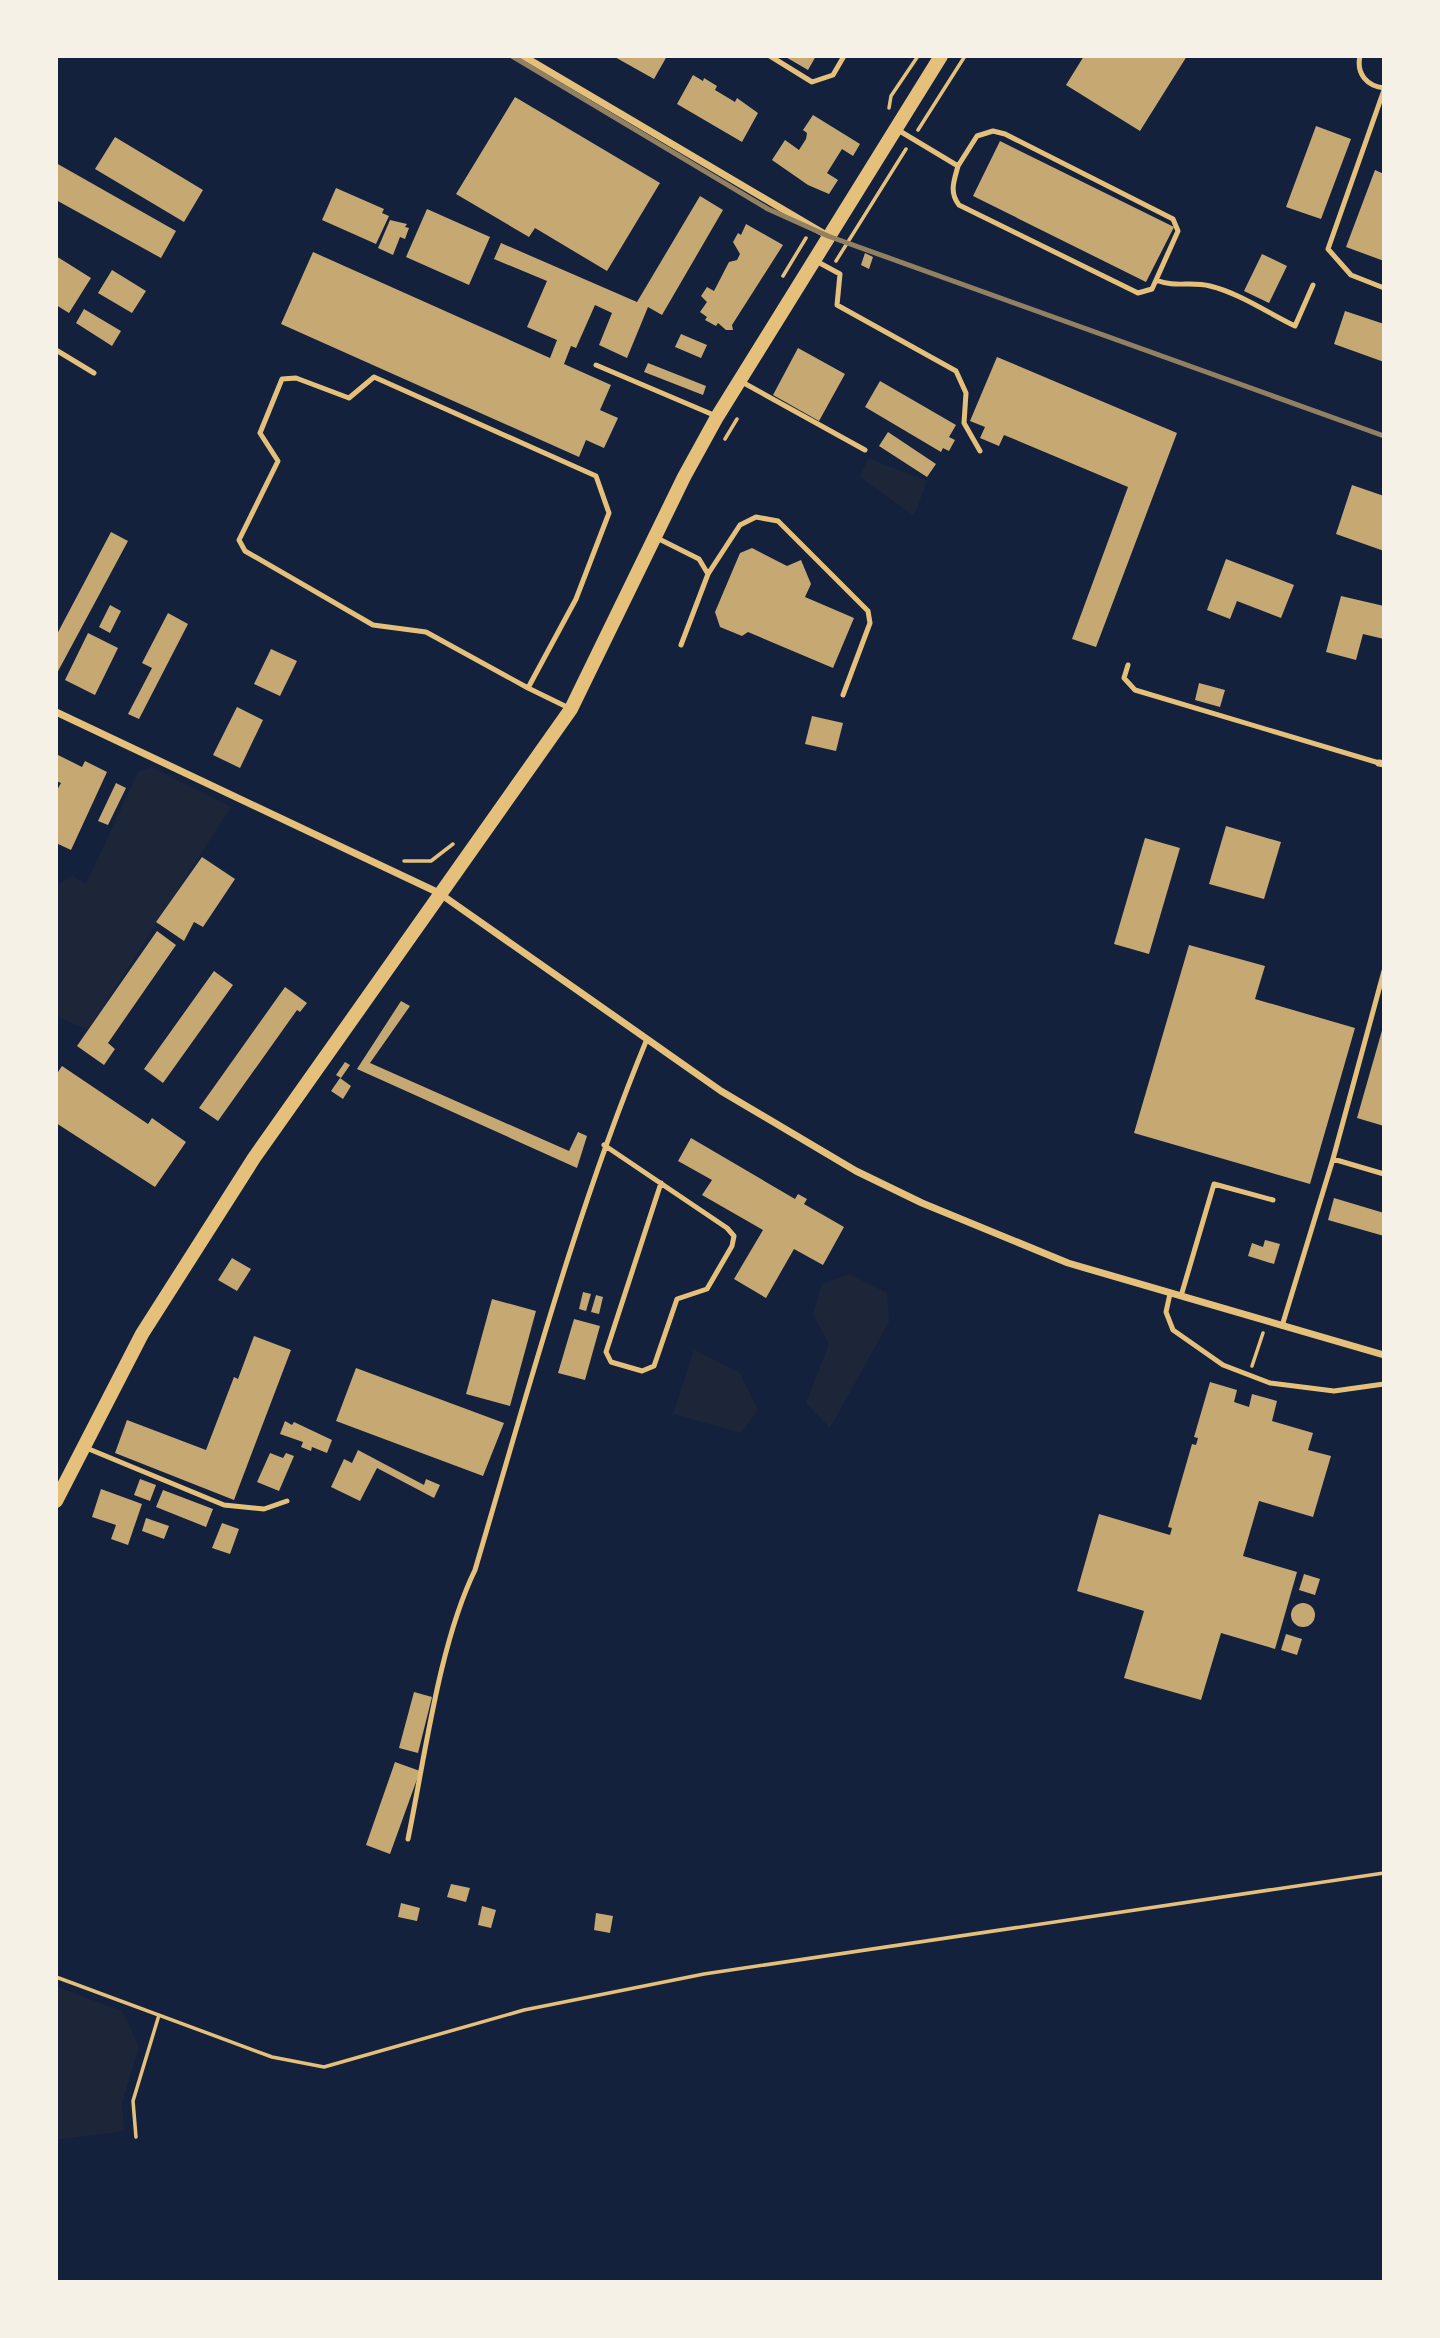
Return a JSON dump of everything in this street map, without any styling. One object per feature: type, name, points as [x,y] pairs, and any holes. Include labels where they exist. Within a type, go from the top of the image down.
[{"type":"main road","points":[[56,1501],[142,1334],[254,1158],[571,709],[654,536],[717,417],[941,56]]},
{"type":"street","points":[[523,56],[828,236]]},
{"type":"street","points":[[56,712],[439,893],[721,1091],[789,1132],[922,1203],[1069,1263],[1384,1356]]},
{"type":"lane","points":[[770,56],[812,82],[833,75],[844,56]]},
{"type":"lane","points":[[1360,56],[1363,78],[1369,84],[1384,89],[1328,249],[1351,275],[1384,288]]},
{"type":"lane","points":[[896,128],[958,166]]},
{"type":"lane","points":[[993,131],[1173,219],[1178,231],[1156,280],[1146,293],[1124,289],[972,213],[953,197],[958,166],[976,136],[993,131]]},
{"type":"lane","points":[[814,259],[840,274],[837,305],[956,371],[967,393],[964,423],[980,451]]},
{"type":"lane","points":[[1156,280],[1168,286],[1198,283],[1214,287],[1295,326],[1313,285]]},
{"type":"lane","points":[[56,350],[94,373]]},
{"type":"lane","points":[[596,365],[717,417]]},
{"type":"lane","points":[[528,688],[576,599],[608,513],[596,476],[374,377],[349,398],[296,378],[282,379],[260,433],[278,461],[239,540],[245,551],[373,625],[426,632],[528,688],[571,709]]},
{"type":"lane","points":[[739,381],[865,450]]},
{"type":"lane","points":[[681,645],[708,574],[740,524],[756,517],[778,521],[867,611],[870,623],[843,695]]},
{"type":"lane","points":[[654,536],[699,559],[708,574]]},
{"type":"lane","points":[[1128,665],[1124,678],[1135,690],[1382,763]]},
{"type":"lane","points":[[1282,1325],[1333,1159],[1384,971]]},
{"type":"lane","points":[[408,1839],[440,1686],[465,1592],[475,1570],[582,1208],[647,1039]]},
{"type":"lane","points":[[604,1145],[661,1183],[727,1228],[734,1236],[732,1246],[707,1289],[677,1298],[654,1366],[642,1371],[611,1362],[606,1352],[661,1183]]},
{"type":"lane","points":[[1333,1159],[1384,1174]]},
{"type":"lane","points":[[1181,1296],[1214,1184],[1273,1200]]},
{"type":"lane","points":[[1170,1294],[1166,1312],[1173,1329],[1223,1365],[1270,1383],[1334,1391],[1384,1384]]},
{"type":"lane","points":[[82,1446],[224,1505],[264,1509],[288,1501]]},
{"type":"path","points":[[831,269],[965,56]]},
{"type":"path","points":[[778,284],[813,229]]},
{"type":"path","points":[[720,448],[754,389]]},
{"type":"path","points":[[391,857],[418,862],[431,861],[449,850],[457,841]]},
{"type":"path","points":[[1250,1375],[1266,1321]]},
{"type":"path","points":[[56,1977],[272,2057],[324,2067],[524,2010],[704,1974],[1384,1873]]},
{"type":"path","points":[[136,2137],[133,2101],[159,2015]]},
{"type":"shaded area","points":[[868,458],[927,481],[914,516],[860,477]]},
{"type":"shaded area","points":[[151,767],[231,807],[88,1030],[56,1016],[56,885],[72,876],[86,884],[138,772]]},
{"type":"shaded area","points":[[849,1274],[887,1293],[889,1322],[830,1428],[806,1403],[829,1344],[813,1314],[822,1284]]},
{"type":"shaded area","points":[[694,1350],[740,1373],[758,1410],[741,1433],[673,1414]]},
{"type":"shaded area","points":[[56,1986],[123,2012],[139,2047],[122,2103],[124,2131],[56,2140]]},
{"type":"building","points":[[613,56],[667,56],[654,79]]},
{"type":"building","points":[[784,56],[816,56],[808,70]]},
{"type":"building","points":[[1084,56],[1187,56],[1140,131],[1066,85]]},
{"type":"building","points":[[693,75],[703,81],[704,78],[717,86],[715,90],[735,102],[737,98],[758,113],[742,142],[677,104]]},
{"type":"building","points":[[515,97],[660,183],[607,271],[535,228],[529,237],[456,194]]},
{"type":"building","points":[[813,115],[860,144],[853,156],[842,149],[827,173],[838,180],[829,194],[808,185],[772,160],[785,140],[799,150],[806,139],[807,133],[803,130]]},
{"type":"building","points":[[1316,126],[1351,139],[1321,219],[1286,207]]},
{"type":"building","points":[[115,137],[203,190],[184,222],[95,169]]},
{"type":"building","points":[[1000,141],[1174,227],[1146,282],[973,196]]},
{"type":"building","points":[[56,163],[176,231],[161,258],[56,200]]},
{"type":"building","points":[[1375,170],[1384,174],[1384,261],[1346,247]]},
{"type":"building","points":[[336,188],[384,209],[382,213],[389,216],[376,244],[322,220]]},
{"type":"building","points":[[700,196],[723,210],[662,315],[648,307],[627,358],[599,345],[612,313],[595,305],[576,348],[571,346],[564,364],[611,385],[600,410],[618,418],[604,448],[586,440],[579,457],[281,324],[313,252],[550,358],[557,340],[527,327],[547,281],[494,259],[501,243],[637,302]]},
{"type":"building","points":[[427,209],[490,237],[469,285],[406,257]]},
{"type":"building","points":[[390,220],[407,224],[405,227],[409,228],[405,239],[400,237],[393,255],[378,248]]},
{"type":"building","points":[[746,224],[783,245],[732,325],[733,330],[726,330],[718,323],[716,326],[705,320],[707,317],[700,312],[707,302],[701,296],[707,287],[714,291],[729,262],[737,260],[740,254],[733,242],[738,233],[741,235]]},
{"type":"building","points":[[865,253],[873,257],[869,269],[861,265]]},
{"type":"building","points":[[1262,254],[1287,266],[1269,303],[1244,291]]},
{"type":"building","points":[[56,256],[91,278],[69,313],[56,305]]},
{"type":"building","points":[[112,270],[146,291],[132,313],[98,293]]},
{"type":"building","points":[[84,309],[121,331],[112,346],[76,323]]},
{"type":"building","points":[[1345,311],[1384,324],[1384,362],[1334,344]]},
{"type":"building","points":[[681,334],[707,345],[701,358],[675,347]]},
{"type":"building","points":[[798,348],[845,374],[819,421],[773,395]]},
{"type":"building","points":[[997,357],[1177,433],[1096,647],[1072,639],[1128,487],[1004,435],[999,446],[980,438],[985,427],[970,421]]},
{"type":"building","points":[[648,363],[706,386],[703,395],[644,372]]},
{"type":"building","points":[[880,381],[956,425],[949,437],[955,440],[949,451],[943,448],[941,452],[865,407]]},
{"type":"building","points":[[888,432],[936,464],[927,477],[879,446]]},
{"type":"building","points":[[1352,485],[1384,496],[1384,551],[1336,534]]},
{"type":"building","points":[[111,532],[128,541],[56,675],[56,636]]},
{"type":"building","points":[[752,548],[787,566],[801,560],[811,584],[805,597],[854,618],[833,668],[748,632],[742,636],[720,627],[715,612],[740,553]]},
{"type":"building","points":[[1226,559],[1294,585],[1281,618],[1237,601],[1230,619],[1207,610]]},
{"type":"building","points":[[1341,596],[1384,606],[1384,639],[1363,634],[1356,660],[1326,652]]},
{"type":"building","points":[[110,605],[121,611],[110,633],[99,627]]},
{"type":"building","points":[[168,613],[188,624],[139,719],[128,714],[152,668],[142,663]]},
{"type":"building","points":[[88,633],[118,648],[95,695],[65,680]]},
{"type":"building","points":[[271,649],[297,661],[280,696],[254,684]]},
{"type":"building","points":[[1199,683],[1225,690],[1220,707],[1195,700]]},
{"type":"building","points":[[237,707],[263,720],[240,768],[213,755]]},
{"type":"building","points":[[812,716],[843,723],[836,751],[805,744]]},
{"type":"building","points":[[56,754],[82,767],[85,761],[107,772],[71,850],[56,843],[56,792],[61,783],[56,781]]},
{"type":"building","points":[[116,783],[126,788],[108,825],[98,821]]},
{"type":"building","points":[[1226,826],[1281,842],[1264,899],[1209,884]]},
{"type":"building","points":[[1145,838],[1180,848],[1149,954],[1114,944]]},
{"type":"building","points":[[202,857],[235,879],[203,927],[194,922],[184,941],[156,922]]},
{"type":"building","points":[[157,931],[176,945],[108,1043],[115,1049],[104,1065],[77,1046]]},
{"type":"building","points":[[1189,945],[1265,966],[1255,999],[1355,1028],[1310,1184],[1134,1133]]},
{"type":"building","points":[[214,971],[233,985],[163,1083],[144,1069]]},
{"type":"building","points":[[285,987],[307,1003],[300,1012],[297,1010],[218,1121],[199,1108]]},
{"type":"building","points":[[401,1001],[410,1006],[370,1063],[569,1151],[578,1132],[587,1136],[577,1168],[357,1069]]},
{"type":"building","points":[[1384,1027],[1384,1126],[1357,1118]]},
{"type":"building","points":[[345,1062],[350,1065],[341,1078],[336,1075]]},
{"type":"building","points":[[62,1066],[148,1124],[152,1118],[186,1142],[155,1187],[56,1123],[56,1075]]},
{"type":"building","points":[[340,1078],[351,1086],[343,1099],[331,1091]]},
{"type":"building","points":[[691,1138],[795,1199],[798,1194],[807,1199],[804,1204],[844,1227],[823,1265],[794,1249],[766,1298],[734,1279],[763,1230],[702,1195],[712,1180],[678,1161]]},
{"type":"building","points":[[1334,1198],[1384,1213],[1384,1236],[1328,1220]]},
{"type":"building","points":[[1265,1240],[1280,1244],[1274,1264],[1248,1256],[1252,1243],[1263,1247]]},
{"type":"building","points":[[232,1258],[251,1269],[237,1291],[218,1280]]},
{"type":"building","points":[[583,1292],[591,1294],[586,1311],[579,1309]]},
{"type":"building","points":[[596,1295],[603,1297],[599,1314],[591,1312]]},
{"type":"building","points":[[492,1299],[536,1311],[510,1406],[466,1394]]},
{"type":"building","points":[[574,1319],[600,1326],[585,1380],[558,1373]]},
{"type":"building","points":[[254,1336],[291,1350],[234,1500],[115,1453],[127,1420],[206,1450],[234,1377],[238,1379]]},
{"type":"building","points":[[356,1368],[504,1423],[483,1476],[336,1421]]},
{"type":"building","points":[[1210,1382],[1237,1390],[1234,1402],[1249,1407],[1252,1394],[1277,1401],[1272,1421],[1313,1433],[1308,1450],[1331,1456],[1313,1517],[1259,1501],[1243,1556],[1297,1572],[1275,1649],[1221,1633],[1201,1700],[1124,1678],[1144,1611],[1077,1591],[1099,1514],[1170,1535],[1172,1528],[1168,1527],[1192,1444],[1196,1445],[1198,1438],[1194,1437]]},
{"type":"building","points":[[285,1421],[292,1425],[294,1422],[332,1440],[327,1453],[312,1447],[311,1451],[301,1447],[303,1442],[280,1434]]},
{"type":"building","points":[[358,1450],[424,1485],[426,1479],[440,1485],[434,1498],[377,1468],[360,1501],[331,1487],[344,1459],[352,1463]]},
{"type":"building","points":[[270,1453],[283,1458],[286,1453],[294,1456],[279,1491],[257,1482]]},
{"type":"building","points":[[140,1479],[156,1485],[150,1501],[134,1495]]},
{"type":"building","points":[[101,1489],[142,1504],[128,1545],[111,1539],[116,1525],[92,1517]]},
{"type":"building","points":[[163,1490],[213,1509],[206,1527],[156,1507]]},
{"type":"building","points":[[146,1518],[169,1526],[164,1539],[142,1531]]},
{"type":"building","points":[[222,1523],[239,1529],[230,1554],[212,1548]]},
{"type":"building","points":[[1304,1574],[1320,1579],[1315,1595],[1299,1590]]},
{"type":"building","points":[[1303,1603],[1312,1606],[1315,1615],[1312,1624],[1303,1627],[1294,1624],[1291,1615],[1294,1606]]},
{"type":"building","points":[[1286,1634],[1302,1639],[1297,1655],[1281,1650]]},
{"type":"building","points":[[414,1692],[432,1697],[418,1753],[399,1748]]},
{"type":"building","points":[[395,1762],[420,1771],[390,1854],[366,1845]]},
{"type":"building","points":[[451,1884],[470,1888],[466,1902],[447,1897]]},
{"type":"building","points":[[401,1903],[420,1908],[417,1921],[398,1917]]},
{"type":"building","points":[[482,1906],[496,1910],[491,1928],[478,1925]]},
{"type":"building","points":[[596,1913],[613,1916],[610,1933],[594,1930]]},
{"type":"railway","points":[[512,56],[768,209],[828,236],[1384,436]]}]
